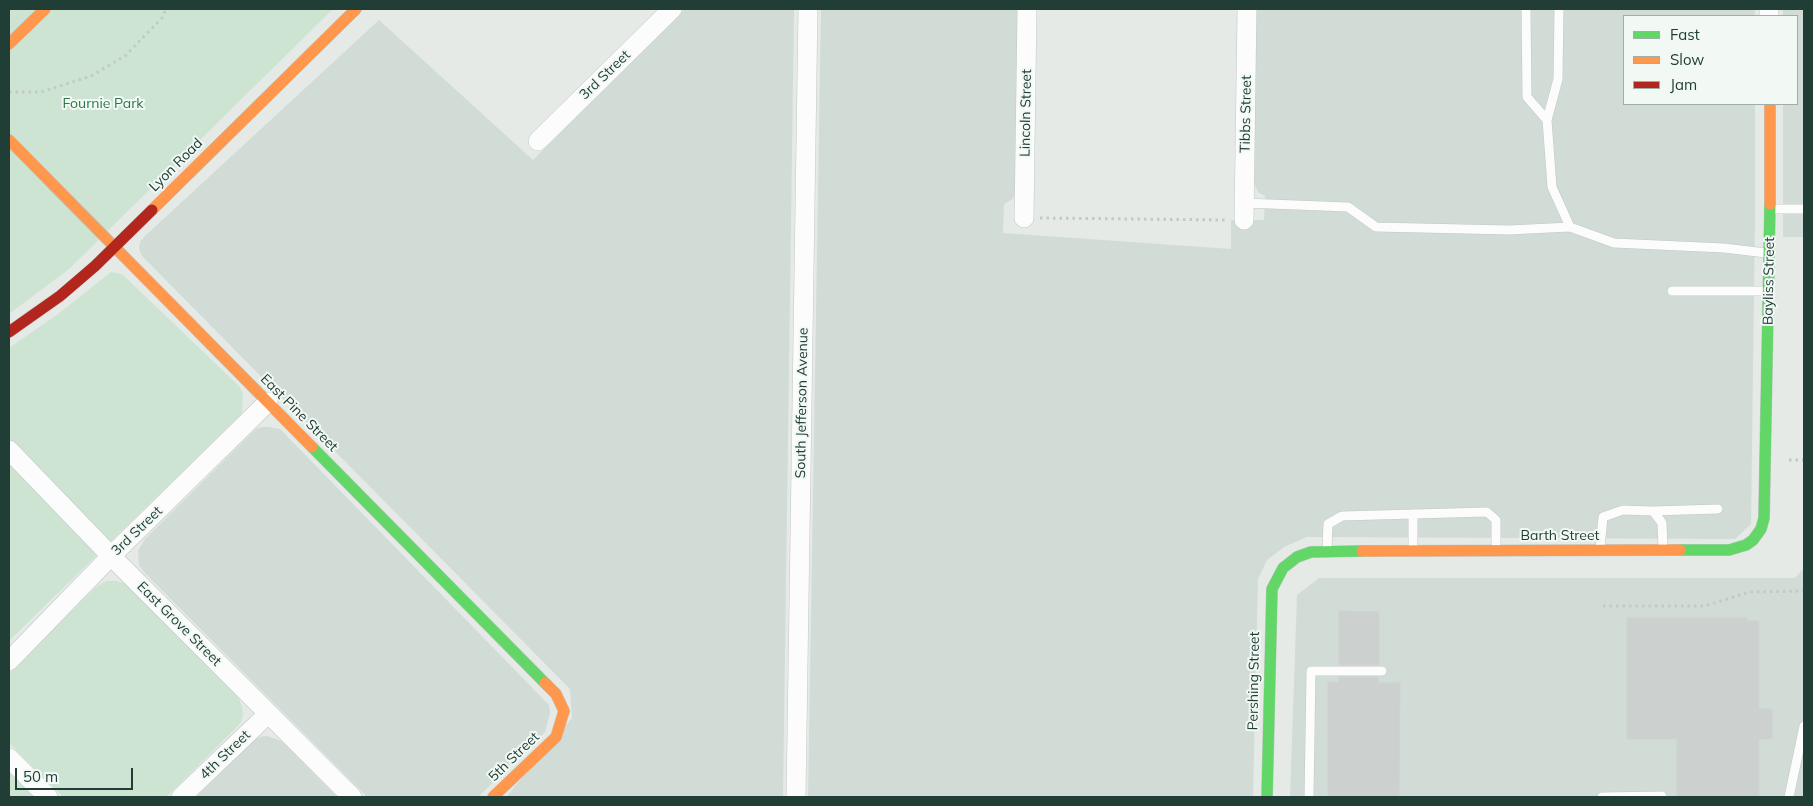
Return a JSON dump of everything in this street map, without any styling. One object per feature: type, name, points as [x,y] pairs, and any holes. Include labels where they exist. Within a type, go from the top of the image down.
[{"type":"main road","points":[[9,44],[45,9]]},
{"type":"main road","name":"Lyon Road","points":[[9,332],[60,296],[114,247],[356,9]]},
{"type":"main road","name":"Bayliss Street","points":[[1766,458],[1770,105]]},
{"type":"main road","name":"East Pine Street","points":[[9,140],[556,694],[564,711]]},
{"type":"main road","name":"Barth Street","points":[[1284,568],[1297,558],[1311,552],[1326,551],[1730,550],[1746,545],[1753,540],[1761,529],[1764,518],[1766,458]]},
{"type":"main road","name":"Pershing Street","points":[[1268,797],[1271,602],[1272,589],[1284,568]]},
{"type":"main road","name":"5th Street","points":[[494,797],[556,738],[564,711]]},
{"type":"street","name":"3rd Street","points":[[538,141],[672,9]]},
{"type":"street","name":"South Jefferson Avenue","points":[[796,797],[808,9]]},
{"type":"street","name":"Lincoln Street","points":[[1024,218],[1027,9]]},
{"type":"street","name":"Tibbs Street","points":[[1244,211],[1247,9]]},
{"type":"street","name":"3rd Street","points":[[9,661],[268,402]]},
{"type":"street","name":"East Grove Street","points":[[9,450],[352,797]]},
{"type":"street","name":"4th Street","points":[[181,797],[268,714]]},
{"type":"street","points":[[9,758],[48,797]]},
{"type":"lane","points":[[1526,9],[1527,96],[1547,120]]},
{"type":"lane","points":[[1559,9],[1558,79],[1547,120],[1552,186],[1570,227]]},
{"type":"lane","points":[[1244,211],[1348,207],[1376,227],[1509,230],[1570,227],[1614,243],[1724,248],[1769,254]]},
{"type":"lane","points":[[1770,210],[1804,209]]},
{"type":"lane","points":[[1672,291],[1768,291]]},
{"type":"lane","points":[[1600,551],[1603,517],[1623,510],[1718,509]]},
{"type":"lane","points":[[1653,511],[1662,523],[1663,551]]},
{"type":"lane","points":[[1326,551],[1328,524],[1342,516],[1487,512],[1496,520],[1496,551]]},
{"type":"lane","points":[[1413,514],[1413,551]]},
{"type":"lane","points":[[1309,797],[1311,671],[1382,671]]},
{"type":"lane","points":[[1789,797],[1804,726]]},
{"type":"lane","points":[[1602,797],[1662,796]]},
{"type":"path","points":[[9,92],[41,92],[91,76],[125,56],[162,18],[166,9]]},
{"type":"path","points":[[1024,218],[1244,211]]},
{"type":"path","points":[[1789,460],[1804,460]]},
{"type":"path","points":[[1603,606],[1705,606],[1749,592],[1804,591]]},
{"type":"shaded area","points":[[685,9],[794,9],[783,797],[506,797],[572,718],[570,689],[142,256],[139,249],[140,242],[379,20],[533,160]]},
{"type":"shaded area","points":[[821,9],[1018,9],[1015,192],[1013,199],[1004,204],[1003,233],[1231,249],[1231,220],[1264,220],[1265,196],[1258,192],[1254,182],[1256,9],[1755,9],[1755,15],[1623,15],[1623,105],[1755,105],[1751,524],[1735,539],[1307,537],[1284,547],[1267,560],[1258,579],[1253,797],[808,797]]},
{"type":"shaded area","points":[[1783,9],[1804,9],[1804,237],[1783,237],[1783,105],[1798,105],[1798,15],[1783,15]]},
{"type":"shaded area","points":[[262,427],[280,429],[549,705],[550,713],[545,732],[478,797],[367,797],[139,565],[138,551],[145,539],[256,429]]},
{"type":"shaded area","points":[[1804,568],[1804,797],[1290,797],[1297,595],[1319,578],[1795,578]]},
{"type":"shaded area","points":[[267,736],[282,741],[337,797],[196,797],[253,741]]},
{"type":"green space","name":"Fournie Park","points":[[9,9],[333,9],[69,269],[9,314]]},
{"type":"green space","points":[[111,272],[122,274],[240,387],[243,394],[242,413],[9,641],[9,348],[58,314]]},
{"type":"green space","points":[[106,581],[117,581],[126,584],[235,694],[242,706],[243,715],[241,722],[236,728],[166,797],[63,797],[9,743],[9,673],[96,587]]},
{"type":"green space","points":[[9,772],[34,797],[9,797]]},
{"type":"building","points":[[1339,611],[1379,612],[1379,665],[1339,665]]},
{"type":"building","points":[[1627,618],[1747,618],[1747,621],[1759,621],[1759,709],[1772,709],[1772,739],[1759,739],[1759,797],[1677,797],[1677,739],[1627,739]]},
{"type":"building","points":[[1339,677],[1378,677],[1378,683],[1400,683],[1399,797],[1328,797],[1328,682],[1339,683]]},
{"type":"traffic: fast","points":[[1680,550],[1729,550],[1746,545],[1753,540],[1761,529],[1764,518],[1770,204]]},
{"type":"traffic: fast","points":[[312,447],[545,683]]},
{"type":"traffic: fast","points":[[1267,797],[1272,589],[1283,568],[1297,557],[1311,552],[1362,551]]},
{"type":"traffic: slow","points":[[9,44],[45,9]]},
{"type":"traffic: slow","points":[[152,210],[356,9]]},
{"type":"traffic: slow","points":[[1770,105],[1770,204]]},
{"type":"traffic: slow","points":[[9,140],[312,447]]},
{"type":"traffic: slow","points":[[1362,551],[1680,550]]},
{"type":"traffic: slow","points":[[493,797],[556,737],[564,711],[556,694],[545,683]]},
{"type":"traffic: jam","points":[[9,332],[60,296],[95,266],[152,210]]}]
